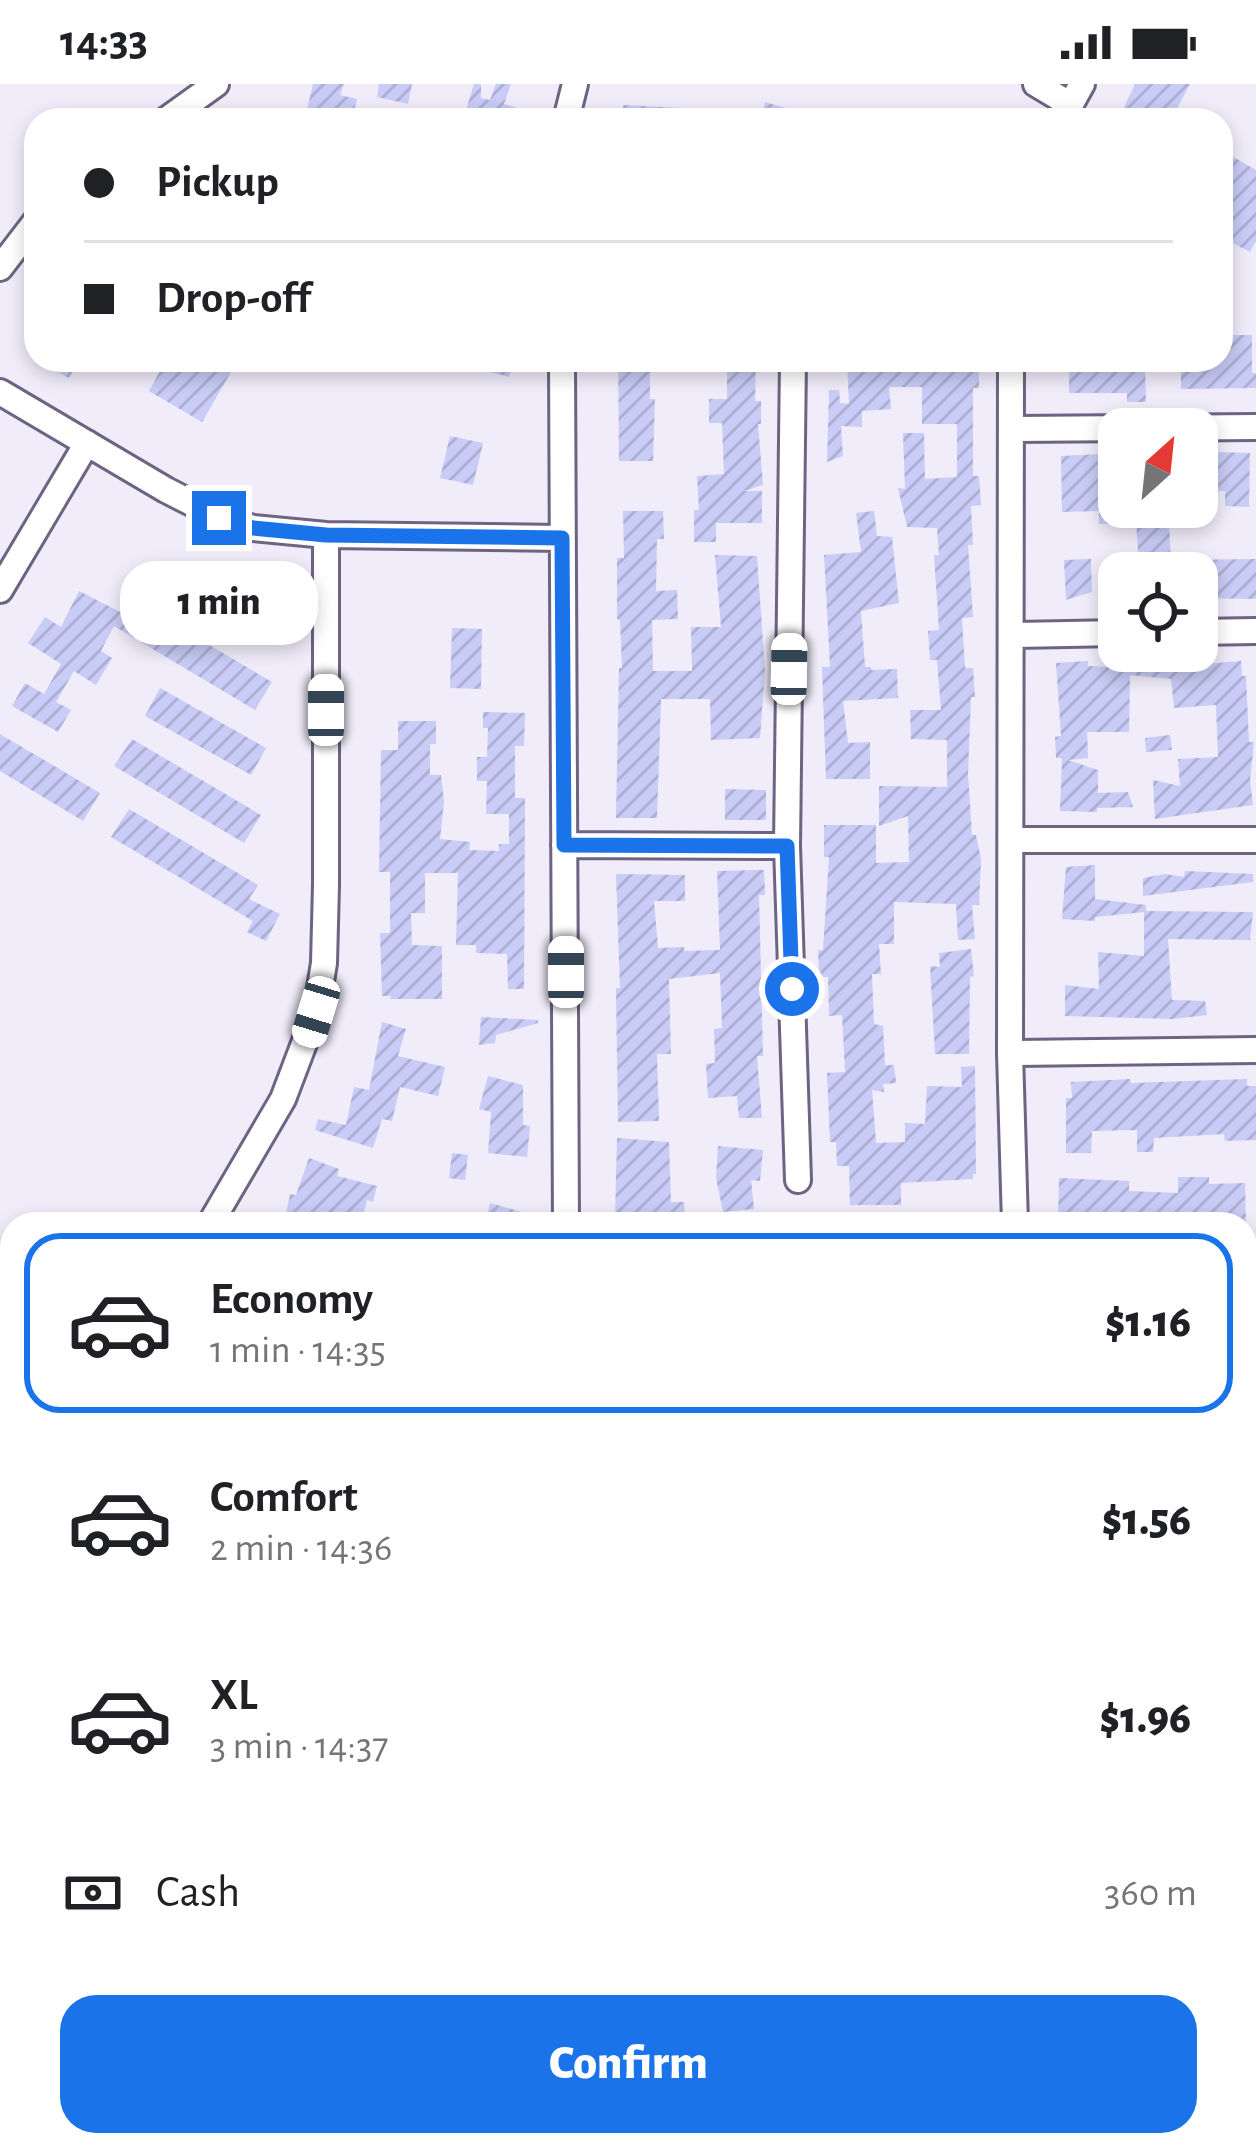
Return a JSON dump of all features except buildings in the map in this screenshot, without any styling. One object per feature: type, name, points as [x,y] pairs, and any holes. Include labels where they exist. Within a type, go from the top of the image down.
[{"type":"street","points":[[183,108],[217,84]]},
{"type":"street","points":[[1036,84],[1071,103]]},
{"type":"street","points":[[0,268],[24,236]]},
{"type":"street","points":[[562,372],[566,1212]]},
{"type":"street","points":[[793,372],[787,846],[799,1180]]},
{"type":"street","points":[[1011,372],[1010,1053],[1015,1212]]},
{"type":"street","points":[[0,392],[219,518],[253,528],[326,535],[562,538]]},
{"type":"street","points":[[1012,429],[1256,428]]},
{"type":"street","points":[[0,590],[87,443]]},
{"type":"street","points":[[216,1212],[283,1099],[316,1012],[324,963],[326,535]]},
{"type":"street","points":[[1218,632],[1256,631]]},
{"type":"street","points":[[1012,635],[1098,633]]},
{"type":"street","points":[[1012,840],[1256,840]]},
{"type":"street","points":[[564,845],[787,846]]},
{"type":"street","points":[[1010,1053],[1256,1051]]},
{"type":"route","points":[[219,518],[253,528],[326,535],[562,538],[564,845],[787,846],[792,989]]}]
